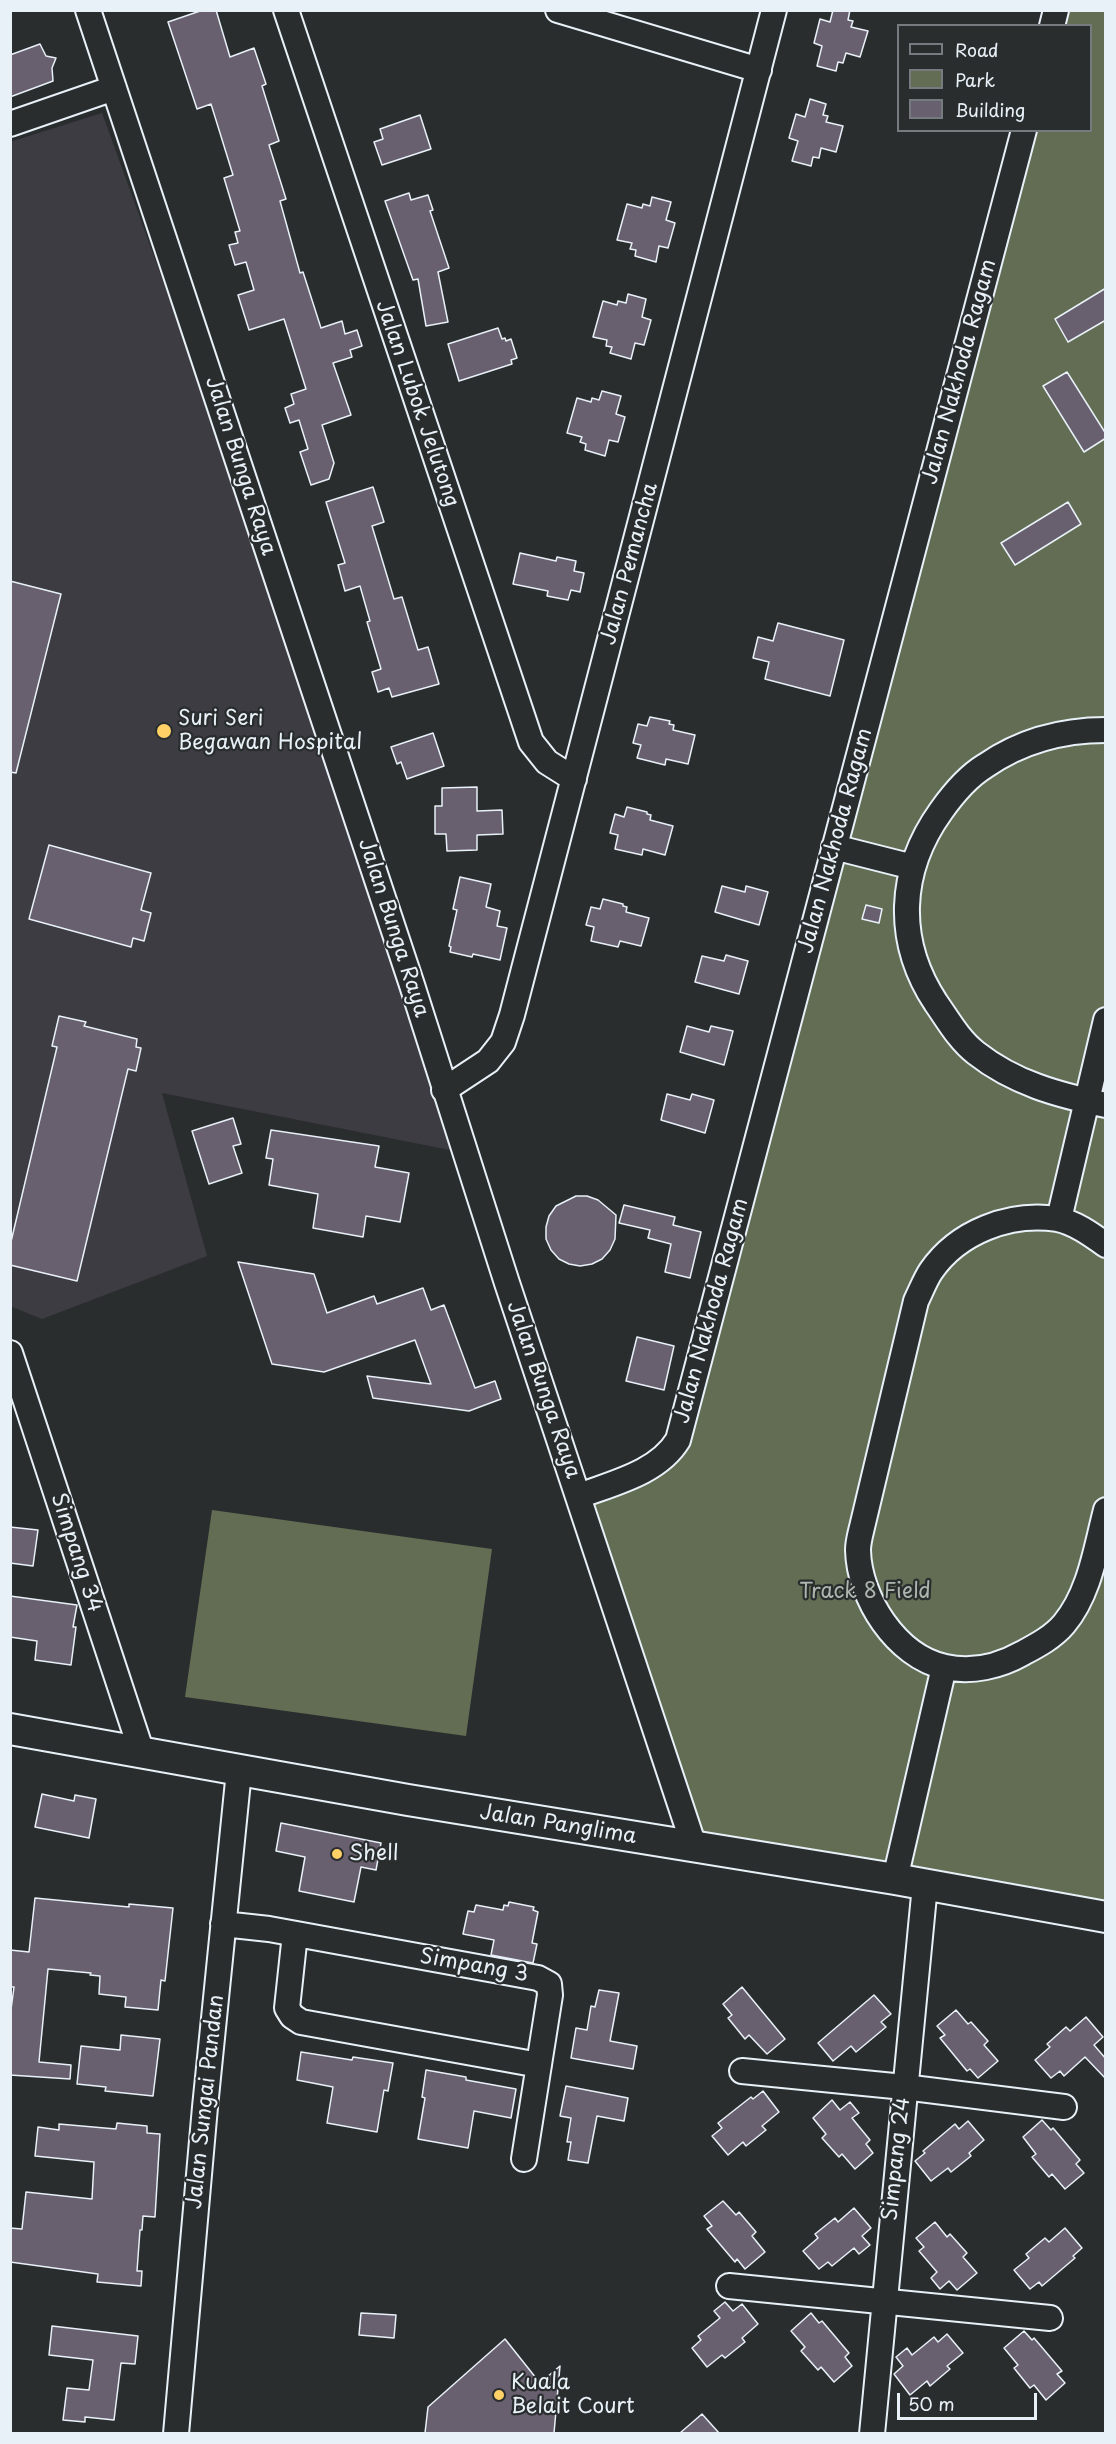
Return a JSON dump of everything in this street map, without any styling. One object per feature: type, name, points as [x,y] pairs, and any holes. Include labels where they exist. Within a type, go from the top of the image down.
[{"type":"main road","name":"Jalan Panglima","points":[[10,1729],[488,1814],[895,1879],[1106,1917]]},
{"type":"street","name":"Jalan Bunga Raya","points":[[88,10],[408,973],[444,1090],[694,1846]]},
{"type":"street","name":"Jalan Lubok Jelutong","points":[[286,10],[531,742],[547,762],[574,779]]},
{"type":"street","points":[[558,10],[759,70]]},
{"type":"street","name":"Jalan Pemancha","points":[[444,1090],[488,1061],[503,1042],[529,957],[774,10]]},
{"type":"street","points":[[10,124],[114,88]]},
{"type":"street","name":"Jalan Nakhoda Ragam","points":[[579,1496],[656,1464],[669,1453],[678,1440],[1023,132]]},
{"type":"street","points":[[1095,1103],[1049,1092],[1012,1077],[974,1052],[955,1030],[929,992],[915,962],[906,907],[908,888],[919,846],[933,821],[950,798],[983,766],[1046,737],[1085,730],[1106,730]]},
{"type":"street","points":[[834,847],[913,867]]},
{"type":"street","points":[[1059,1219],[1095,1103],[1106,1020]]},
{"type":"street","points":[[1106,1245],[1081,1229],[1059,1219],[1031,1218],[990,1225],[973,1234],[950,1250],[930,1272],[916,1300],[858,1549],[861,1573],[871,1601],[884,1622],[899,1641],[920,1657],[944,1667],[966,1669],[990,1667],[1014,1658],[1047,1640],[1063,1625],[1076,1607],[1088,1579],[1106,1510]]},
{"type":"street","name":"Simpang 34","points":[[10,1353],[142,1753]]},
{"type":"street","points":[[895,1879],[944,1667]]},
{"type":"street","name":"Jalan Sungai Pandan","points":[[176,2433],[239,1771]]},
{"type":"street","name":"Simpang 24","points":[[872,2433],[925,1885]]},
{"type":"street","name":"Simpang 3","points":[[223,1924],[295,1934],[538,1978],[549,1984],[550,1995],[524,2159]]},
{"type":"street","points":[[295,1934],[287,2008],[292,2016],[301,2022],[539,2065]]},
{"type":"street","points":[[742,2071],[904,2087],[1064,2108]]},
{"type":"street","points":[[729,2286],[1050,2318]]},
{"type":"shaded area","name":"Suri Seri Begawan Hospital","points":[[102,113],[234,477],[403,985],[450,1150],[162,1093],[207,1256],[42,1319],[10,1306],[10,142]]},
{"type":"green space","name":"Track 8 Field","points":[[1057,11],[1105,11],[1105,1917],[694,1846],[579,1496],[663,1459],[1025,132],[1092,132],[1092,24],[1053,24]]},
{"type":"green space","points":[[212,1510],[492,1549],[466,1736],[185,1697]]},
{"type":"building","points":[[203,10],[216,10],[230,57],[254,48],[266,84],[262,86],[279,141],[269,145],[286,199],[280,201],[300,273],[303,272],[321,328],[342,321],[345,334],[357,330],[362,346],[350,350],[352,357],[333,363],[351,415],[322,425],[334,463],[329,479],[311,485],[300,452],[308,449],[299,420],[290,423],[285,408],[294,404],[291,394],[306,389],[284,319],[249,330],[238,295],[254,290],[246,262],[235,265],[229,245],[238,243],[235,232],[240,231],[224,178],[233,175],[211,104],[197,109],[168,22]]},
{"type":"building","points":[[833,10],[850,10],[848,20],[853,21],[851,27],[868,31],[860,57],[846,53],[843,63],[838,62],[836,71],[817,66],[822,46],[814,43],[820,19],[830,22]]},
{"type":"building","points":[[40,44],[46,56],[56,58],[52,68],[53,81],[10,97],[10,55]]},
{"type":"building","points":[[810,99],[826,104],[823,115],[828,116],[826,122],[843,126],[836,152],[821,148],[819,158],[813,157],[811,166],[792,161],[798,141],[789,138],[796,114],[805,117]]},
{"type":"building","points":[[420,115],[431,149],[382,165],[374,142],[383,139],[380,129]]},
{"type":"building","points":[[409,193],[411,200],[428,195],[433,210],[430,211],[449,268],[438,272],[448,322],[426,326],[418,279],[413,280],[385,201]]},
{"type":"building","points":[[652,197],[671,202],[666,220],[675,223],[668,248],[659,246],[656,262],[635,256],[636,250],[630,249],[632,243],[617,240],[627,204],[642,208],[643,204],[650,206]]},
{"type":"building","points":[[1106,288],[1106,320],[1068,342],[1055,319]]},
{"type":"building","points":[[628,294],[646,299],[642,317],[651,320],[644,345],[635,343],[631,359],[610,353],[612,347],[606,346],[607,340],[593,337],[603,301],[617,305],[618,301],[626,303]]},
{"type":"building","points":[[498,328],[502,339],[505,338],[506,341],[511,339],[517,358],[511,360],[512,364],[459,381],[448,344]]},
{"type":"building","points":[[1067,372],[1106,434],[1106,438],[1084,452],[1043,386]]},
{"type":"building","points":[[602,391],[621,396],[616,414],[625,417],[618,442],[609,440],[605,456],[585,450],[586,444],[580,442],[582,437],[567,433],[577,398],[591,402],[592,398],[599,400]]},
{"type":"building","points":[[373,487],[384,522],[372,526],[394,599],[402,597],[418,650],[428,647],[439,684],[392,697],[389,688],[378,692],[372,672],[381,669],[367,622],[370,621],[360,586],[345,591],[338,565],[345,563],[326,502]]},
{"type":"building","points":[[1068,502],[1081,524],[1015,565],[1001,543]]},
{"type":"building","points":[[520,553],[556,561],[557,557],[576,561],[574,571],[584,573],[580,592],[571,590],[568,600],[547,596],[548,591],[513,584]]},
{"type":"building","points":[[10,581],[61,594],[16,773],[10,772]]},
{"type":"building","points":[[778,623],[844,640],[830,696],[765,679],[769,662],[753,658],[758,637],[773,641]]},
{"type":"building","points":[[650,717],[670,721],[669,724],[674,725],[673,730],[695,735],[688,764],[666,759],[665,765],[637,758],[641,745],[633,743],[638,724],[647,726]]},
{"type":"building","points":[[433,733],[444,766],[407,779],[401,762],[397,764],[391,747]]},
{"type":"building","points":[[477,787],[477,811],[502,810],[503,834],[477,835],[477,850],[447,851],[446,834],[435,834],[435,806],[442,806],[442,788]]},
{"type":"building","points":[[627,807],[647,812],[651,815],[650,820],[673,826],[665,855],[643,849],[642,855],[615,849],[618,835],[610,833],[615,814],[624,817]]},
{"type":"building","points":[[49,845],[151,873],[141,910],[151,913],[144,941],[133,938],[131,947],[29,919]]},
{"type":"building","points":[[460,877],[491,884],[486,907],[500,911],[497,926],[507,928],[500,960],[450,952],[451,947],[449,946],[457,910],[453,909]]},
{"type":"building","points":[[722,886],[745,892],[746,886],[768,892],[759,925],[715,912]]},
{"type":"building","points":[[603,899],[623,904],[627,907],[626,912],[649,918],[641,946],[620,941],[618,947],[591,941],[594,927],[586,925],[591,907],[600,909]]},
{"type":"building","points":[[866,905],[882,909],[879,923],[862,919]]},
{"type":"building","points":[[726,955],[748,961],[739,994],[695,982],[702,956],[724,961]]},
{"type":"building","points":[[59,1016],[86,1022],[84,1026],[137,1039],[136,1047],[141,1048],[136,1071],[128,1069],[77,1281],[10,1265],[10,1246],[57,1047],[52,1046]]},
{"type":"building","points":[[687,1026],[709,1032],[711,1026],[733,1031],[724,1065],[680,1052]]},
{"type":"building","points":[[667,1094],[690,1100],[692,1094],[714,1100],[705,1133],[661,1120]]},
{"type":"building","points":[[233,1118],[241,1144],[233,1146],[242,1173],[209,1184],[192,1131]]},
{"type":"building","points":[[271,1130],[379,1146],[375,1167],[409,1173],[400,1222],[366,1216],[363,1237],[313,1228],[318,1194],[269,1185],[273,1159],[266,1158]]},
{"type":"building","points":[[576,1196],[587,1196],[598,1200],[616,1215],[615,1239],[610,1250],[602,1259],[580,1266],[559,1259],[551,1250],[546,1239],[549,1216],[556,1206]]},
{"type":"building","points":[[624,1205],[675,1217],[673,1225],[701,1232],[690,1278],[665,1272],[671,1244],[648,1238],[650,1230],[619,1223]]},
{"type":"building","points":[[238,1262],[314,1274],[327,1313],[374,1296],[377,1304],[423,1288],[431,1310],[444,1305],[475,1388],[495,1381],[501,1399],[469,1411],[373,1398],[367,1376],[431,1384],[415,1340],[324,1372],[272,1364]]},
{"type":"building","points":[[637,1337],[674,1346],[664,1390],[626,1381]]},
{"type":"building","points":[[10,1527],[38,1530],[33,1566],[10,1563]]},
{"type":"building","points":[[10,1596],[77,1605],[71,1665],[35,1660],[37,1641],[10,1637]]},
{"type":"building","points":[[42,1794],[74,1801],[75,1795],[96,1799],[89,1838],[35,1827]]},
{"type":"building","name":"Shell","points":[[281,1823],[381,1843],[376,1870],[361,1867],[354,1902],[299,1891],[305,1857],[276,1851]]},
{"type":"building","points":[[35,1898],[129,1907],[129,1904],[173,1908],[165,1981],[161,1980],[158,2010],[125,2007],[126,1997],[99,1994],[100,1976],[48,1969],[39,2062],[71,2065],[70,2079],[10,2075],[10,2017],[14,1987],[10,1987],[10,1950],[29,1952]]},
{"type":"building","points":[[509,1902],[534,1907],[533,1910],[538,1912],[532,1943],[537,1944],[533,1963],[491,1955],[494,1940],[463,1934],[468,1911],[474,1912],[476,1905],[503,1910],[504,1905],[508,1906]]},
{"type":"building","points":[[742,1987],[785,2039],[767,2054],[749,2035],[745,2039],[728,2018],[732,2015],[723,2004]]},
{"type":"building","points":[[599,1990],[619,1993],[610,2041],[637,2046],[633,2069],[571,2058],[576,2028],[587,2030],[591,2006],[595,2007]]},
{"type":"building","points":[[874,1995],[891,2014],[881,2022],[886,2027],[856,2052],[851,2046],[833,2061],[818,2043]]},
{"type":"building","points":[[956,2010],[968,2024],[971,2022],[988,2041],[984,2045],[998,2061],[978,2078],[970,2069],[967,2071],[940,2038],[945,2035],[937,2026]]},
{"type":"building","points":[[1086,2017],[1103,2037],[1094,2045],[1106,2059],[1106,2079],[1085,2057],[1064,2076],[1060,2071],[1051,2078],[1035,2060],[1050,2047],[1047,2044],[1066,2027],[1070,2031]]},
{"type":"building","points":[[121,2035],[160,2039],[153,2096],[105,2091],[106,2087],[77,2084],[81,2046],[120,2050]]},
{"type":"building","points":[[301,2052],[352,2060],[353,2057],[393,2063],[388,2091],[384,2090],[377,2132],[327,2123],[333,2087],[297,2080]]},
{"type":"building","points":[[426,2070],[516,2089],[511,2118],[474,2111],[468,2148],[418,2139],[425,2098],[422,2097]]},
{"type":"building","points":[[566,2086],[628,2098],[624,2121],[597,2116],[588,2163],[568,2160],[571,2142],[567,2142],[571,2118],[560,2116]]},
{"type":"building","points":[[763,2091],[779,2112],[762,2126],[766,2130],[746,2146],[743,2142],[728,2155],[712,2136],[722,2128],[718,2123],[751,2097],[753,2099]]},
{"type":"building","points":[[832,2100],[840,2110],[850,2102],[859,2113],[852,2118],[870,2140],[866,2144],[873,2153],[855,2169],[842,2154],[839,2157],[822,2138],[826,2134],[813,2118]]},
{"type":"building","points":[[1042,2120],[1051,2130],[1053,2128],[1080,2160],[1076,2164],[1084,2173],[1065,2189],[1052,2174],[1049,2177],[1032,2157],[1036,2154],[1023,2137]]},
{"type":"building","points":[[968,2121],[984,2140],[969,2153],[971,2156],[951,2172],[948,2168],[931,2181],[915,2161],[925,2153],[923,2151],[955,2124],[959,2129]]},
{"type":"building","points":[[117,2123],[147,2126],[147,2133],[160,2134],[155,2217],[143,2216],[142,2230],[140,2230],[137,2271],[142,2271],[141,2286],[97,2282],[98,2274],[10,2262],[10,2228],[22,2229],[26,2192],[92,2199],[94,2162],[35,2156],[38,2127],[59,2130],[59,2124],[116,2129]]},
{"type":"building","points":[[723,2201],[736,2215],[739,2212],[756,2232],[752,2236],[765,2252],[745,2269],[737,2259],[735,2262],[707,2229],[712,2226],[704,2216]]},
{"type":"building","points":[[854,2208],[871,2228],[862,2236],[870,2245],[859,2254],[854,2248],[832,2266],[828,2262],[819,2269],[803,2251],[818,2238],[815,2234],[835,2218],[838,2222]]},
{"type":"building","points":[[935,2222],[947,2237],[950,2234],[967,2253],[963,2257],[977,2273],[957,2290],[949,2281],[940,2289],[931,2278],[937,2272],[919,2251],[924,2247],[916,2238]]},
{"type":"building","points":[[1065,2228],[1082,2248],[1073,2256],[1075,2258],[1042,2286],[1039,2282],[1030,2289],[1014,2270],[1029,2258],[1026,2254],[1045,2238],[1049,2242]]},
{"type":"building","points":[[725,2302],[733,2311],[742,2304],[758,2324],[742,2338],[745,2342],[725,2358],[722,2355],[707,2367],[692,2348],[701,2340],[698,2336],[720,2318],[714,2311]]},
{"type":"building","points":[[361,2313],[396,2315],[394,2338],[359,2335]]},
{"type":"building","points":[[811,2313],[819,2323],[822,2321],[849,2353],[845,2357],[852,2366],[834,2382],[821,2367],[818,2370],[801,2351],[805,2347],[791,2331]]},
{"type":"building","points":[[52,2326],[138,2336],[135,2364],[121,2363],[114,2420],[85,2417],[85,2422],[63,2420],[67,2388],[89,2390],[93,2360],[49,2355]]},
{"type":"building","points":[[1024,2331],[1032,2340],[1034,2338],[1062,2371],[1057,2374],[1065,2383],[1046,2400],[1034,2385],[1030,2388],[1014,2368],[1018,2365],[1004,2348]]},
{"type":"building","points":[[947,2334],[963,2353],[947,2366],[950,2369],[930,2386],[927,2381],[910,2395],[894,2374],[903,2366],[896,2357],[907,2348],[912,2355],[934,2337],[938,2342]]},
{"type":"building","name":"Kuala Belait Court","points":[[505,2339],[540,2383],[560,2366],[554,2433],[425,2433],[428,2407]]},
{"type":"building","points":[[702,2414],[719,2433],[680,2433]]},
{"type":"place","name":"Suri Seri Begawan Hospital","points":[[164,731]]},
{"type":"place","name":"Shell","points":[[337,1854]]},
{"type":"place","name":"Kuala Belait Court","points":[[499,2395]]}]
